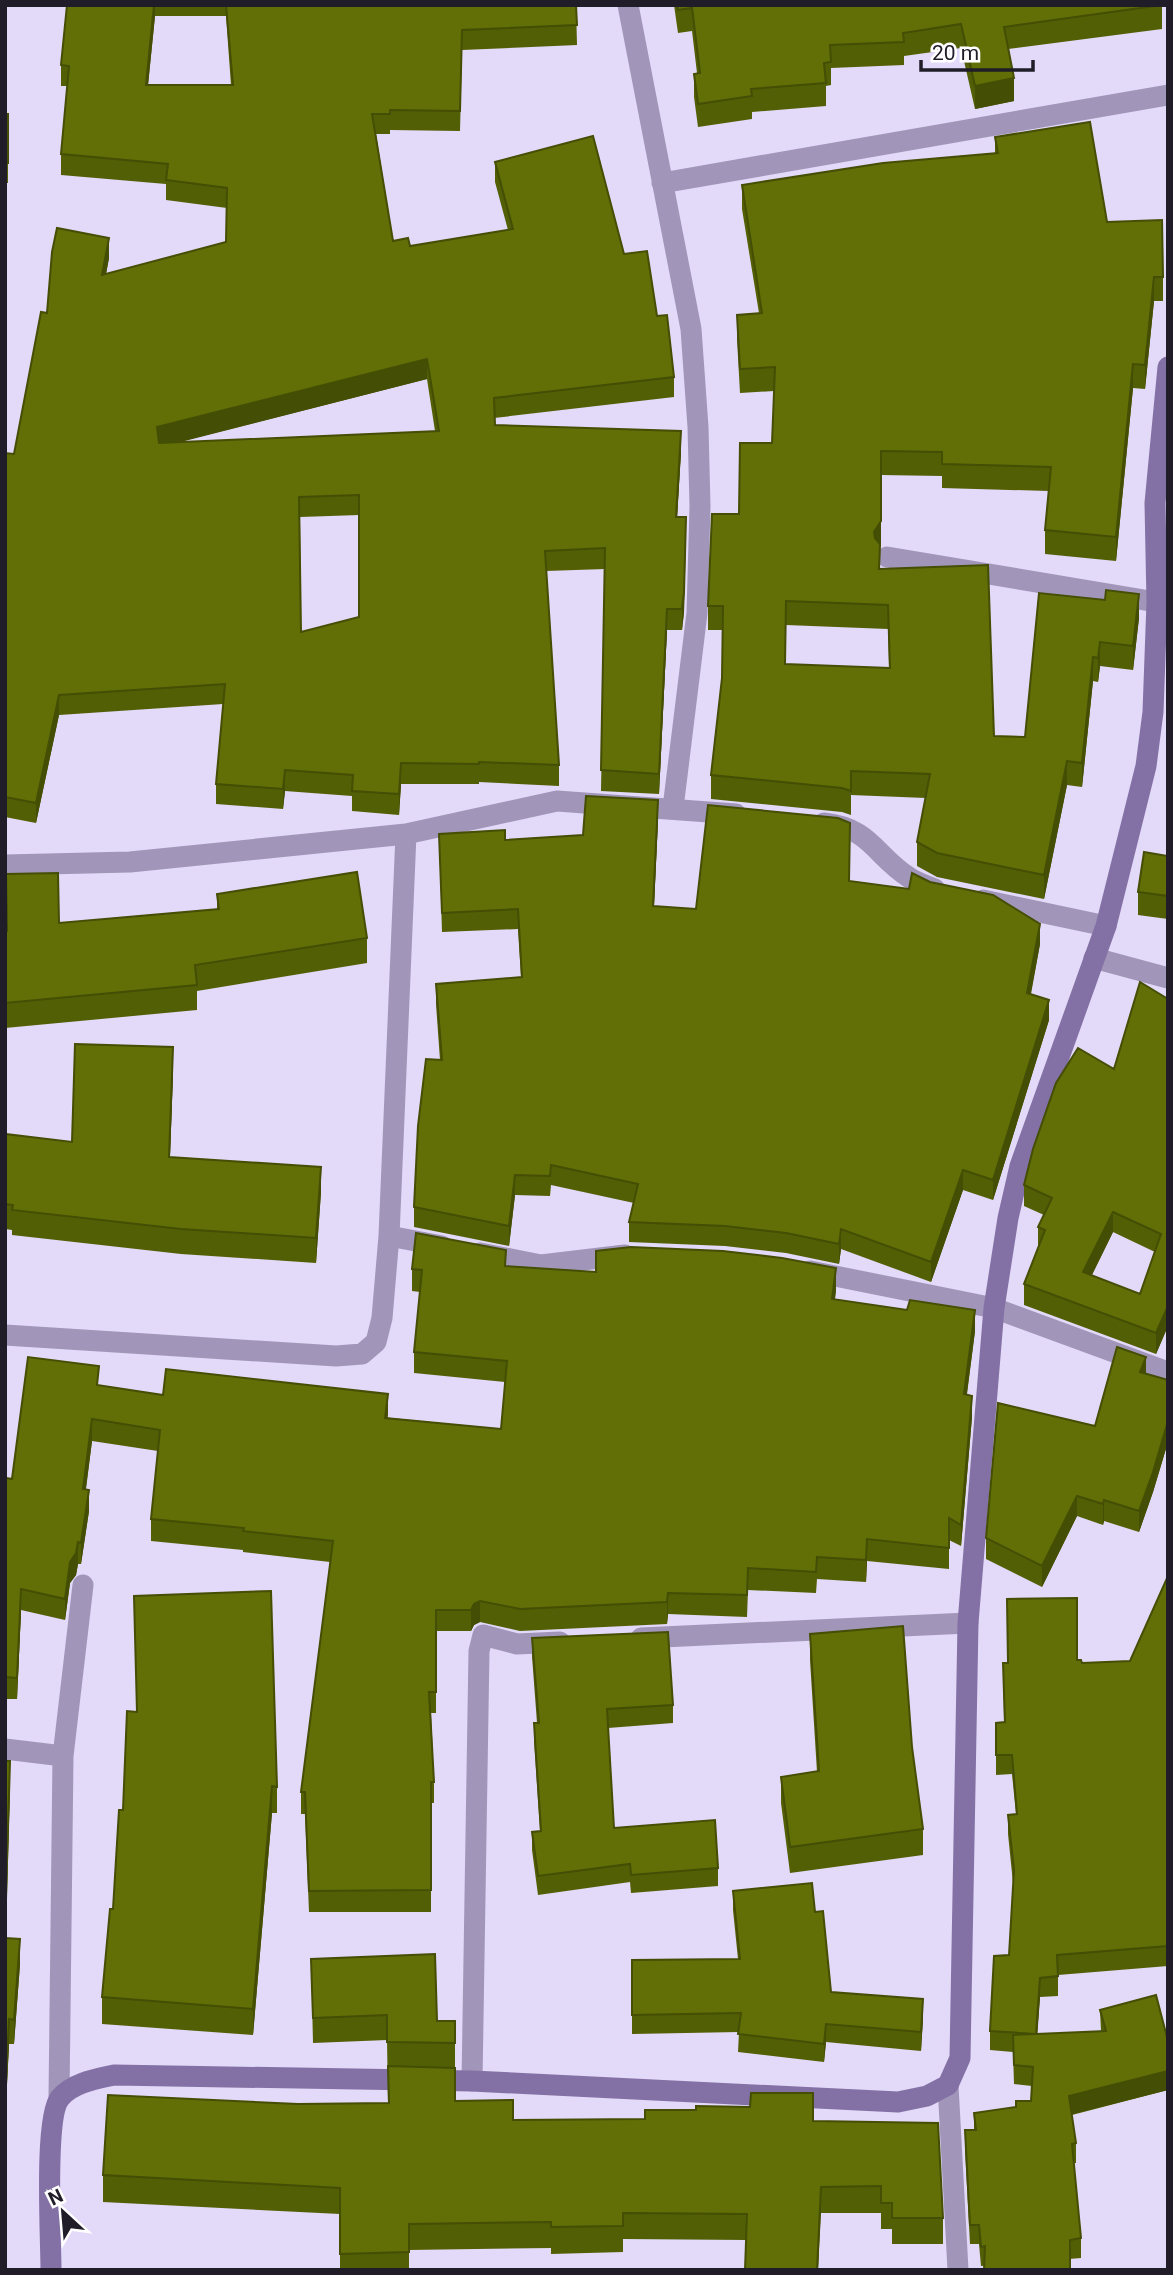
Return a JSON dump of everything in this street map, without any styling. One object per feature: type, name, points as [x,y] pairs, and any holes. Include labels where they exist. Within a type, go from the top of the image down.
[{"type":"street","points":[[628,5],[691,329],[698,427],[700,506],[696,613],[673,808]]},
{"type":"street","points":[[662,183],[1168,95]]},
{"type":"street","points":[[958,2270],[948,2085],[960,2058],[968,1623],[994,1308],[1008,1218],[1020,1166],[1106,926],[1146,766],[1163,603],[1155,503],[1168,367]]},
{"type":"street","points":[[887,557],[1163,603]]},
{"type":"street","points":[[5,865],[130,862],[406,834],[557,801],[750,816]]},
{"type":"street","points":[[802,821],[841,825],[862,834],[909,877],[933,889],[1106,926]]},
{"type":"street","points":[[5,1335],[336,1356],[362,1354],[376,1342],[382,1318],[389,1236],[406,834]]},
{"type":"street","points":[[1094,958],[1168,978]]},
{"type":"street","points":[[389,1236],[541,1265],[644,1255]]},
{"type":"street","points":[[784,1266],[994,1308],[1168,1372]]},
{"type":"street","points":[[51,2270],[50,2130],[59,2098],[62,1755],[83,1585]]},
{"type":"street","points":[[626,1639],[968,1623]]},
{"type":"street","points":[[472,2081],[481,1643],[484,1635],[517,1644],[585,1641]]},
{"type":"street","points":[[5,1749],[62,1755]]},
{"type":"street","points":[[59,2098],[85,2081],[114,2075],[472,2081],[898,2102],[927,2096],[948,2085]]},
{"type":"building","points":[[67,5],[154,5],[146,85],[233,85],[226,5],[576,5],[577,25],[462,30],[460,111],[390,110],[390,114],[372,114],[393,241],[408,238],[410,246],[513,229],[495,162],[593,136],[624,254],[647,251],[657,316],[667,315],[674,377],[494,398],[495,425],[681,431],[676,517],[686,517],[684,592],[682,609],[667,609],[659,774],[601,770],[605,548],[545,551],[559,765],[401,763],[399,794],[352,791],[353,775],[285,770],[283,789],[216,784],[225,684],[59,695],[36,803],[5,797],[5,453],[14,454],[41,312],[47,313],[52,252],[57,228],[109,238],[102,275],[226,242],[227,188],[166,180],[168,164],[61,154],[69,66],[61,65]],"holes":[[[427,359],[439,431],[159,443],[157,427]],[[359,495],[359,617],[301,632],[299,497]]]},
{"type":"building","points":[[677,5],[1162,5],[1004,27],[1014,78],[975,86],[961,24],[903,33],[904,42],[830,45],[831,62],[824,63],[826,83],[751,89],[752,96],[698,104],[694,74],[700,73],[692,8],[678,10]]},
{"type":"building","points":[[5,114],[8,114],[8,163],[5,163]]},
{"type":"building","points":[[1090,122],[1107,222],[1162,220],[1163,277],[1154,277],[1145,365],[1133,364],[1116,537],[1045,530],[1051,467],[942,464],[942,452],[881,451],[881,521],[874,532],[880,544],[879,569],[988,565],[994,736],[1025,737],[1039,593],[1105,600],[1106,590],[1139,594],[1133,646],[1100,642],[1098,658],[1093,657],[1082,763],[1067,761],[1044,875],[937,853],[917,842],[930,774],[851,771],[851,791],[711,775],[722,678],[723,606],[708,606],[712,514],[739,514],[740,443],[772,443],[775,367],[740,369],[737,315],[762,313],[742,185],[883,163],[998,153],[995,137]],"holes":[[[786,601],[888,605],[890,668],[785,664]]]},
{"type":"building","points":[[586,796],[658,800],[653,906],[696,909],[708,805],[838,818],[850,823],[849,881],[909,889],[912,873],[930,882],[993,895],[1040,924],[1027,993],[1049,1000],[993,1180],[963,1170],[931,1262],[841,1229],[839,1244],[786,1233],[725,1226],[629,1222],[638,1184],[551,1165],[550,1176],[515,1175],[509,1226],[414,1207],[418,1126],[426,1059],[442,1060],[436,984],[522,977],[518,909],[442,913],[439,834],[505,830],[505,840],[583,835]]},
{"type":"building","points":[[1144,852],[1168,856],[1168,896],[1138,892]]},
{"type":"building","points":[[357,872],[367,938],[195,965],[197,985],[5,1003],[6,874],[58,873],[59,923],[219,909],[217,894]]},
{"type":"building","points":[[1140,982],[1168,999],[1168,1306],[1156,1333],[1024,1284],[1045,1230],[1038,1227],[1052,1198],[1024,1185],[1033,1149],[1056,1083],[1078,1048],[1114,1069]],"holes":[[[1113,1212],[1161,1234],[1140,1294],[1083,1272]]]},
{"type":"building","points":[[75,1044],[173,1047],[169,1157],[321,1167],[316,1238],[181,1229],[12,1210],[13,1205],[5,1204],[5,1134],[72,1142]]},
{"type":"building","points":[[416,1233],[506,1250],[505,1266],[596,1272],[596,1251],[631,1247],[723,1251],[782,1258],[836,1268],[832,1299],[907,1310],[910,1300],[975,1310],[964,1394],[972,1396],[961,1525],[949,1518],[949,1548],[867,1539],[866,1560],[817,1557],[816,1572],[748,1568],[747,1595],[668,1593],[667,1602],[520,1609],[480,1601],[474,1604],[471,1610],[436,1610],[436,1692],[429,1692],[434,1782],[431,1782],[431,1890],[309,1891],[305,1792],[301,1792],[333,1541],[243,1531],[244,1528],[151,1519],[160,1430],[92,1419],[83,1489],[89,1490],[81,1543],[78,1542],[76,1553],[70,1562],[65,1599],[21,1589],[17,1678],[5,1677],[6,1478],[12,1479],[28,1357],[99,1366],[97,1385],[163,1395],[166,1369],[388,1394],[385,1418],[501,1429],[507,1361],[414,1352],[422,1270],[412,1269]]},
{"type":"building","points":[[1117,1347],[1146,1357],[1140,1372],[1168,1380],[1168,1421],[1139,1511],[1104,1500],[1103,1504],[1077,1496],[1042,1566],[986,1538],[998,1403],[1095,1426]]},
{"type":"building","points":[[1168,1576],[1168,1946],[1057,1955],[1058,1976],[1040,1978],[1036,2034],[1106,2031],[1100,2010],[1156,1995],[1168,2041],[1168,2071],[1069,2096],[1076,2143],[1072,2144],[1081,2238],[1070,2240],[1070,2270],[984,2270],[985,2246],[981,2247],[979,2225],[970,2225],[965,2130],[976,2130],[974,2113],[1016,2107],[1016,2101],[1031,2101],[1033,2067],[1014,2065],[1013,2035],[1035,2034],[990,2031],[994,1956],[1009,1955],[1014,1870],[1008,1815],[1017,1814],[1012,1755],[996,1755],[996,1723],[1005,1722],[1003,1663],[1008,1663],[1007,1599],[1077,1598],[1077,1660],[1082,1663],[1130,1661]]},
{"type":"building","points":[[271,1591],[277,1787],[272,1786],[253,2009],[102,1997],[110,1909],[113,1909],[119,1810],[123,1810],[127,1711],[137,1712],[134,1596]]},
{"type":"building","points":[[903,1626],[912,1747],[923,1829],[790,1847],[781,1777],[819,1771],[810,1634]]},
{"type":"building","points":[[668,1632],[673,1705],[607,1709],[614,1828],[715,1820],[718,1868],[631,1875],[630,1864],[538,1876],[532,1832],[541,1831],[534,1723],[539,1723],[532,1638]]},
{"type":"building","points":[[5,1761],[10,1761],[5,1928]]},
{"type":"building","points":[[812,1883],[815,1912],[823,1911],[831,1992],[923,1999],[921,2032],[826,2024],[824,2044],[738,2034],[741,2013],[632,2015],[632,1960],[740,1959],[733,1891]]},
{"type":"building","points":[[5,1938],[20,1939],[14,2020],[9,2019],[5,2101]]},
{"type":"building","points":[[435,1954],[437,2021],[455,2021],[455,2043],[387,2042],[387,2015],[313,2018],[311,1959]]},
{"type":"building","points":[[388,2066],[455,2068],[455,2101],[513,2100],[513,2120],[645,2119],[645,2110],[696,2110],[696,2106],[750,2107],[751,2093],[813,2093],[813,2121],[938,2123],[943,2218],[892,2218],[892,2203],[881,2203],[881,2186],[821,2187],[817,2270],[745,2270],[747,2214],[623,2213],[623,2226],[551,2227],[551,2222],[409,2224],[409,2252],[340,2254],[340,2188],[103,2175],[108,2095],[298,2104],[389,2103]]}]
